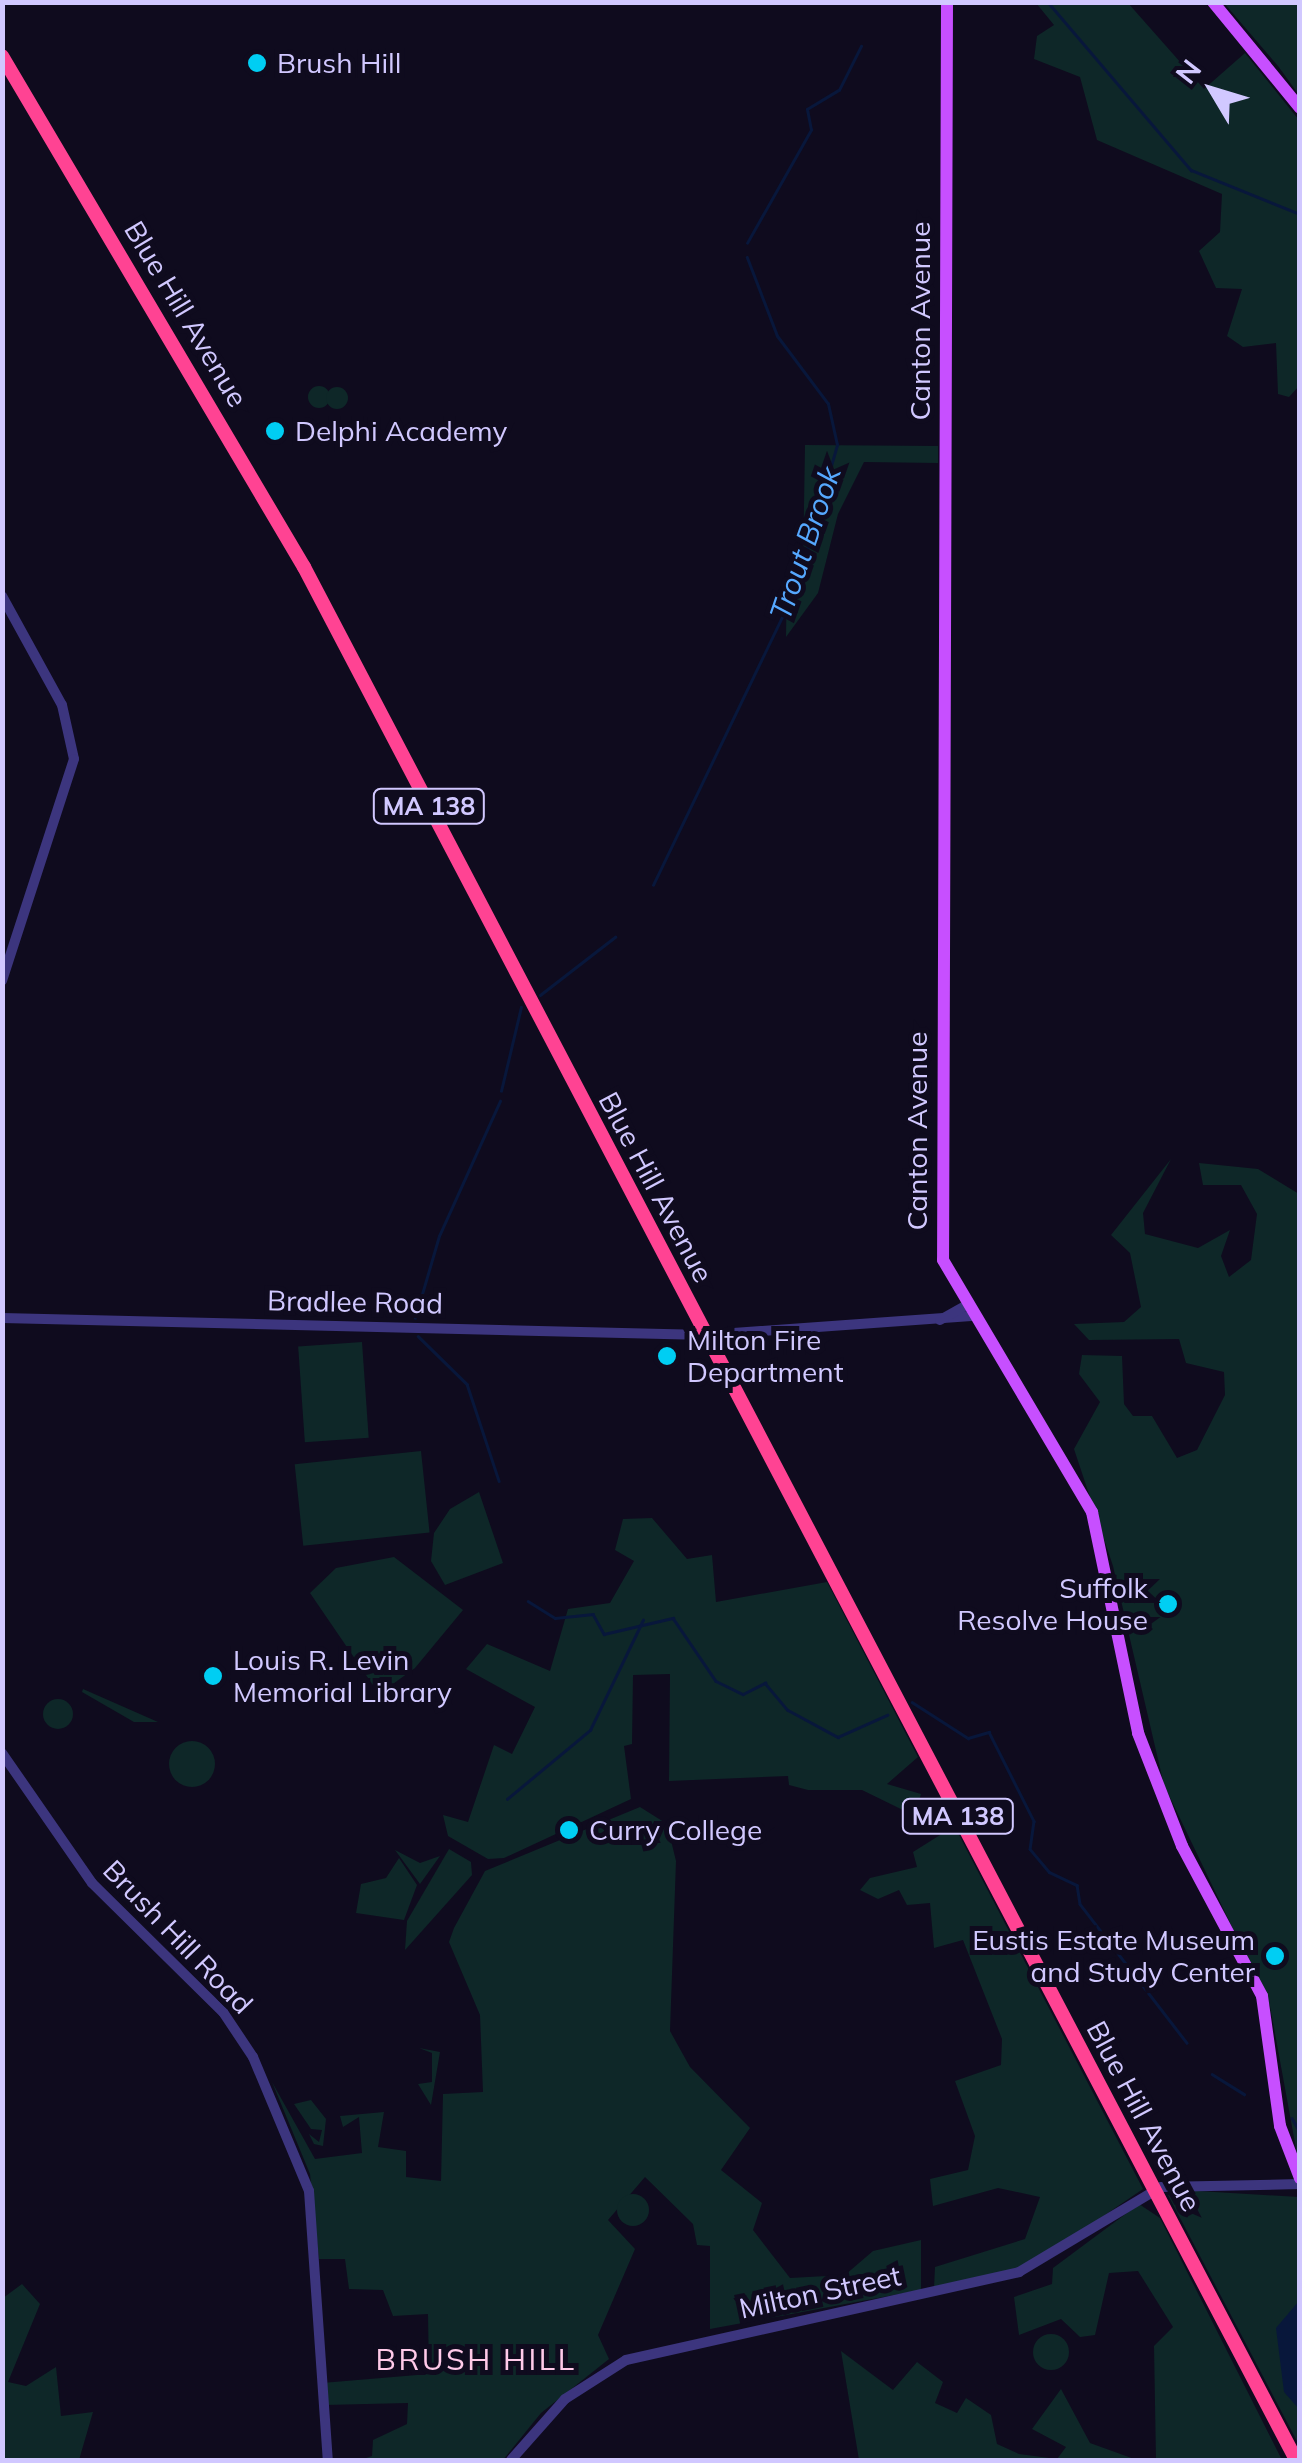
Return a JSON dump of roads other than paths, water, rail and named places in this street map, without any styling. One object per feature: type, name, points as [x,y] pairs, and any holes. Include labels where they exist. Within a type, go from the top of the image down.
[{"type":"highway","name":"Blue Hill Avenue","points":[[2,56],[304,568],[1296,2460]]},
{"type":"main road","name":"Canton Avenue","points":[[946,2],[942,1254],[968,1312],[1092,1512],[1138,1733],[1182,1846],[1262,1996],[1280,2126],[1300,2182]]},
{"type":"main road","points":[[1213,2],[1300,108]]},
{"type":"street","points":[[2,596],[62,705],[74,758],[2,981]]},
{"type":"street","name":"Bradlee Road","points":[[2,1318],[706,1335],[932,1321],[968,1312]]},
{"type":"street","name":"Brush Hill Road","points":[[2,1753],[92,1884],[224,2012],[253,2056],[310,2192],[328,2460]]},
{"type":"street","points":[[1154,2189],[1300,2182]]},
{"type":"street","name":"Milton Street","points":[[512,2460],[566,2399],[626,2360],[1019,2272],[1154,2189]]},
{"type":"water","points":[[1299,2301],[1299,2409],[1284,2392],[1276,2328]]},
{"type":"waterway","points":[[1048,2],[1191,170],[1300,214]]},
{"type":"waterway","name":"Trout Brook","points":[[747,243],[811,130],[807,109],[839,90],[861,46]]},
{"type":"waterway","name":"Trout Brook","points":[[653,885],[796,588],[837,445],[828,404],[777,336],[747,258]]},
{"type":"waterway","name":"Trout Brook","points":[[540,995],[615,937]]},
{"type":"waterway","name":"Trout Brook","points":[[501,1091],[521,1007]]},
{"type":"waterway","name":"Trout Brook","points":[[415,1318],[439,1236],[500,1101]]},
{"type":"waterway","name":"Trout Brook","points":[[418,1336],[467,1384],[499,1481]]},
{"type":"waterway","name":"Trout Brook","points":[[528,1601],[555,1618],[593,1614],[604,1634],[673,1618],[716,1681],[743,1694],[765,1683],[788,1710],[838,1737],[887,1715]]},
{"type":"waterway","points":[[507,1799],[590,1730],[643,1620]]},
{"type":"waterway","name":"Trout Brook","points":[[912,1702],[968,1738],[989,1732],[1034,1821],[1030,1849],[1049,1872],[1077,1885],[1080,1904],[1187,2043]]},
{"type":"waterway","name":"Trout Brook","points":[[1212,2074],[1244,2094]]},
{"type":"waterway","name":"Trout Brook","points":[[1292,2118],[1300,2132]]},
{"type":"place","name":"Brush Hill","points":[[257,63]]},
{"type":"place","name":"Delphi Academy","points":[[275,431]]},
{"type":"place","name":"Milton Fire Department","points":[[667,1356]]},
{"type":"place","name":"Suffolk Resolve House","points":[[1168,1604]]},
{"type":"place","name":"Louis R. Levin Memorial Library","points":[[213,1676]]},
{"type":"place","name":"Curry College","points":[[569,1830]]},
{"type":"place","name":"Eustis Estate Museum and Study Center","points":[[1275,1956]]},
{"type":"district","name":"BRUSH HILL","points":[[476,2359]]}]
